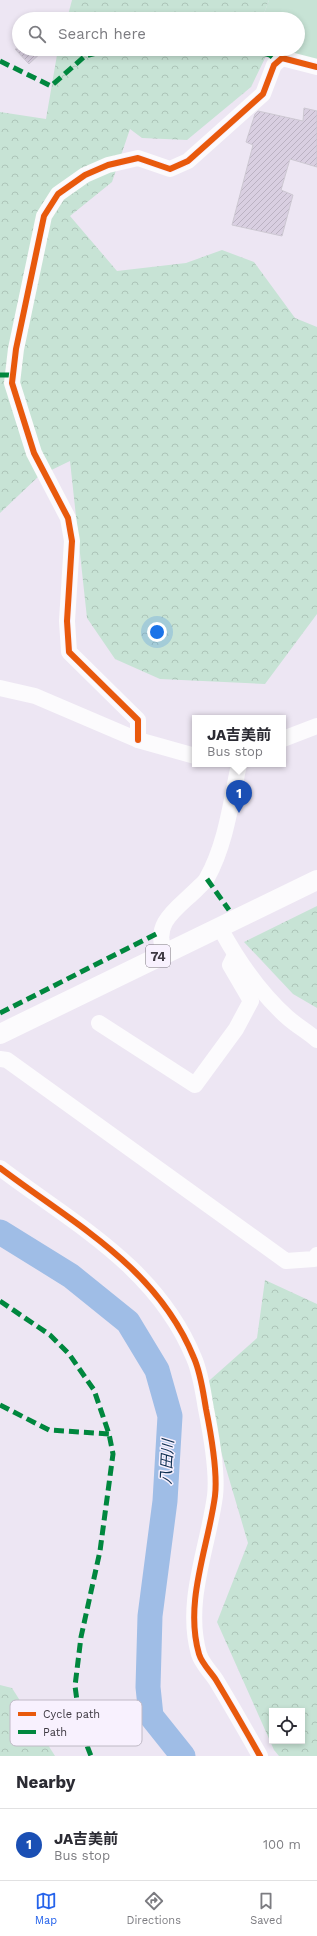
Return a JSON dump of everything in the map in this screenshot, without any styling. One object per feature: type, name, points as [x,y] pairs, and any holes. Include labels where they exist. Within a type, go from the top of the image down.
[{"type":"main road","name":"74","points":[[0,1034],[317,880]]},
{"type":"street","points":[[138,740],[138,720],[70,652],[67,621],[72,541],[68,518],[34,453],[12,383],[16,349],[44,216],[58,194],[85,175],[108,165],[138,158],[170,169],[188,161],[263,94],[274,65],[282,58],[317,67]]},
{"type":"street","points":[[0,688],[35,696],[138,740],[192,755]]},
{"type":"street","points":[[286,738],[317,726]]},
{"type":"street","points":[[165,953],[161,945],[160,932],[165,920],[207,880],[224,839],[238,767]]},
{"type":"street","points":[[220,928],[235,955],[260,988],[287,1017],[317,1040]]},
{"type":"street","points":[[99,1023],[195,1085],[236,1029],[251,1001],[230,965],[235,955]]},
{"type":"street","points":[[0,1059],[7,1060],[286,1261],[314,1259],[317,1255]]},
{"type":"street","points":[[0,1168],[93,1234],[127,1262],[162,1300],[178,1323],[195,1360],[212,1440],[215,1494],[193,1612],[194,1635],[200,1657],[216,1680],[260,1756]]},
{"type":"green space","points":[[72,0],[269,0],[265,12],[69,12]]},
{"type":"green space","points":[[269,0],[317,0],[317,66],[274,56],[305,56],[305,12],[265,12]]},
{"type":"green space","points":[[57,56],[266,56],[251,87],[187,140],[142,138],[130,129],[112,182],[70,216],[117,271],[186,263],[222,250],[254,262],[295,318],[317,327],[317,614],[265,684],[160,679],[115,659],[87,618],[70,461],[39,476],[0,513],[0,112],[46,119]]},
{"type":"green space","points":[[317,906],[317,1008],[293,994],[244,942]]},
{"type":"green space","points":[[265,1280],[317,1304],[317,1756],[279,1756],[274,1750],[271,1744],[305,1744],[305,1708],[269,1708],[269,1739],[217,1622],[248,1543],[202,1387],[257,1338]]},
{"type":"green space","points":[[0,1685],[12,1688],[20,1700],[10,1700],[10,1746],[49,1746],[55,1756],[0,1756]]},
{"type":"building","points":[[22,56],[38,56],[29,64]]},
{"type":"building","points":[[304,108],[317,111],[317,167],[290,159],[281,190],[293,195],[282,236],[232,225],[253,145],[246,142],[255,114],[258,111],[303,121]]},
{"type":"waterway","name":"八田川","points":[[0,1232],[71,1276],[128,1322],[157,1370],[170,1416],[165,1501],[150,1616],[148,1687],[151,1716],[183,1756]]},
{"type":"marked path","points":[[0,61],[51,86],[85,56]]},
{"type":"marked path","points":[[271,56],[278,62]]},
{"type":"marked path","points":[[0,375],[13,375]]},
{"type":"marked path","points":[[207,879],[229,910]]},
{"type":"marked path","points":[[0,1013],[160,932]]},
{"type":"marked path","points":[[0,1301],[50,1335],[69,1354],[94,1390],[109,1434],[113,1454],[100,1551],[81,1637],[75,1686],[77,1700]]},
{"type":"marked path","points":[[0,1405],[49,1430],[109,1434]]},
{"type":"marked path","points":[[87,1746],[91,1756]]},
{"type":"cycle path","points":[[138,740],[138,720],[69,652],[67,621],[72,541],[68,518],[34,453],[12,383],[16,349],[44,216],[58,194],[85,175],[108,165],[138,158],[170,169],[188,161],[263,94],[274,65],[282,58],[317,67]]},
{"type":"cycle path","points":[[0,1168],[84,1229],[111,1250],[136,1273],[158,1298],[178,1326],[194,1358],[200,1377],[210,1430],[216,1475],[212,1516],[196,1595],[194,1615],[195,1634],[202,1661],[216,1680],[260,1756]]},
{"type":"place","name":"JA吉美前","points":[[239,813]]}]
